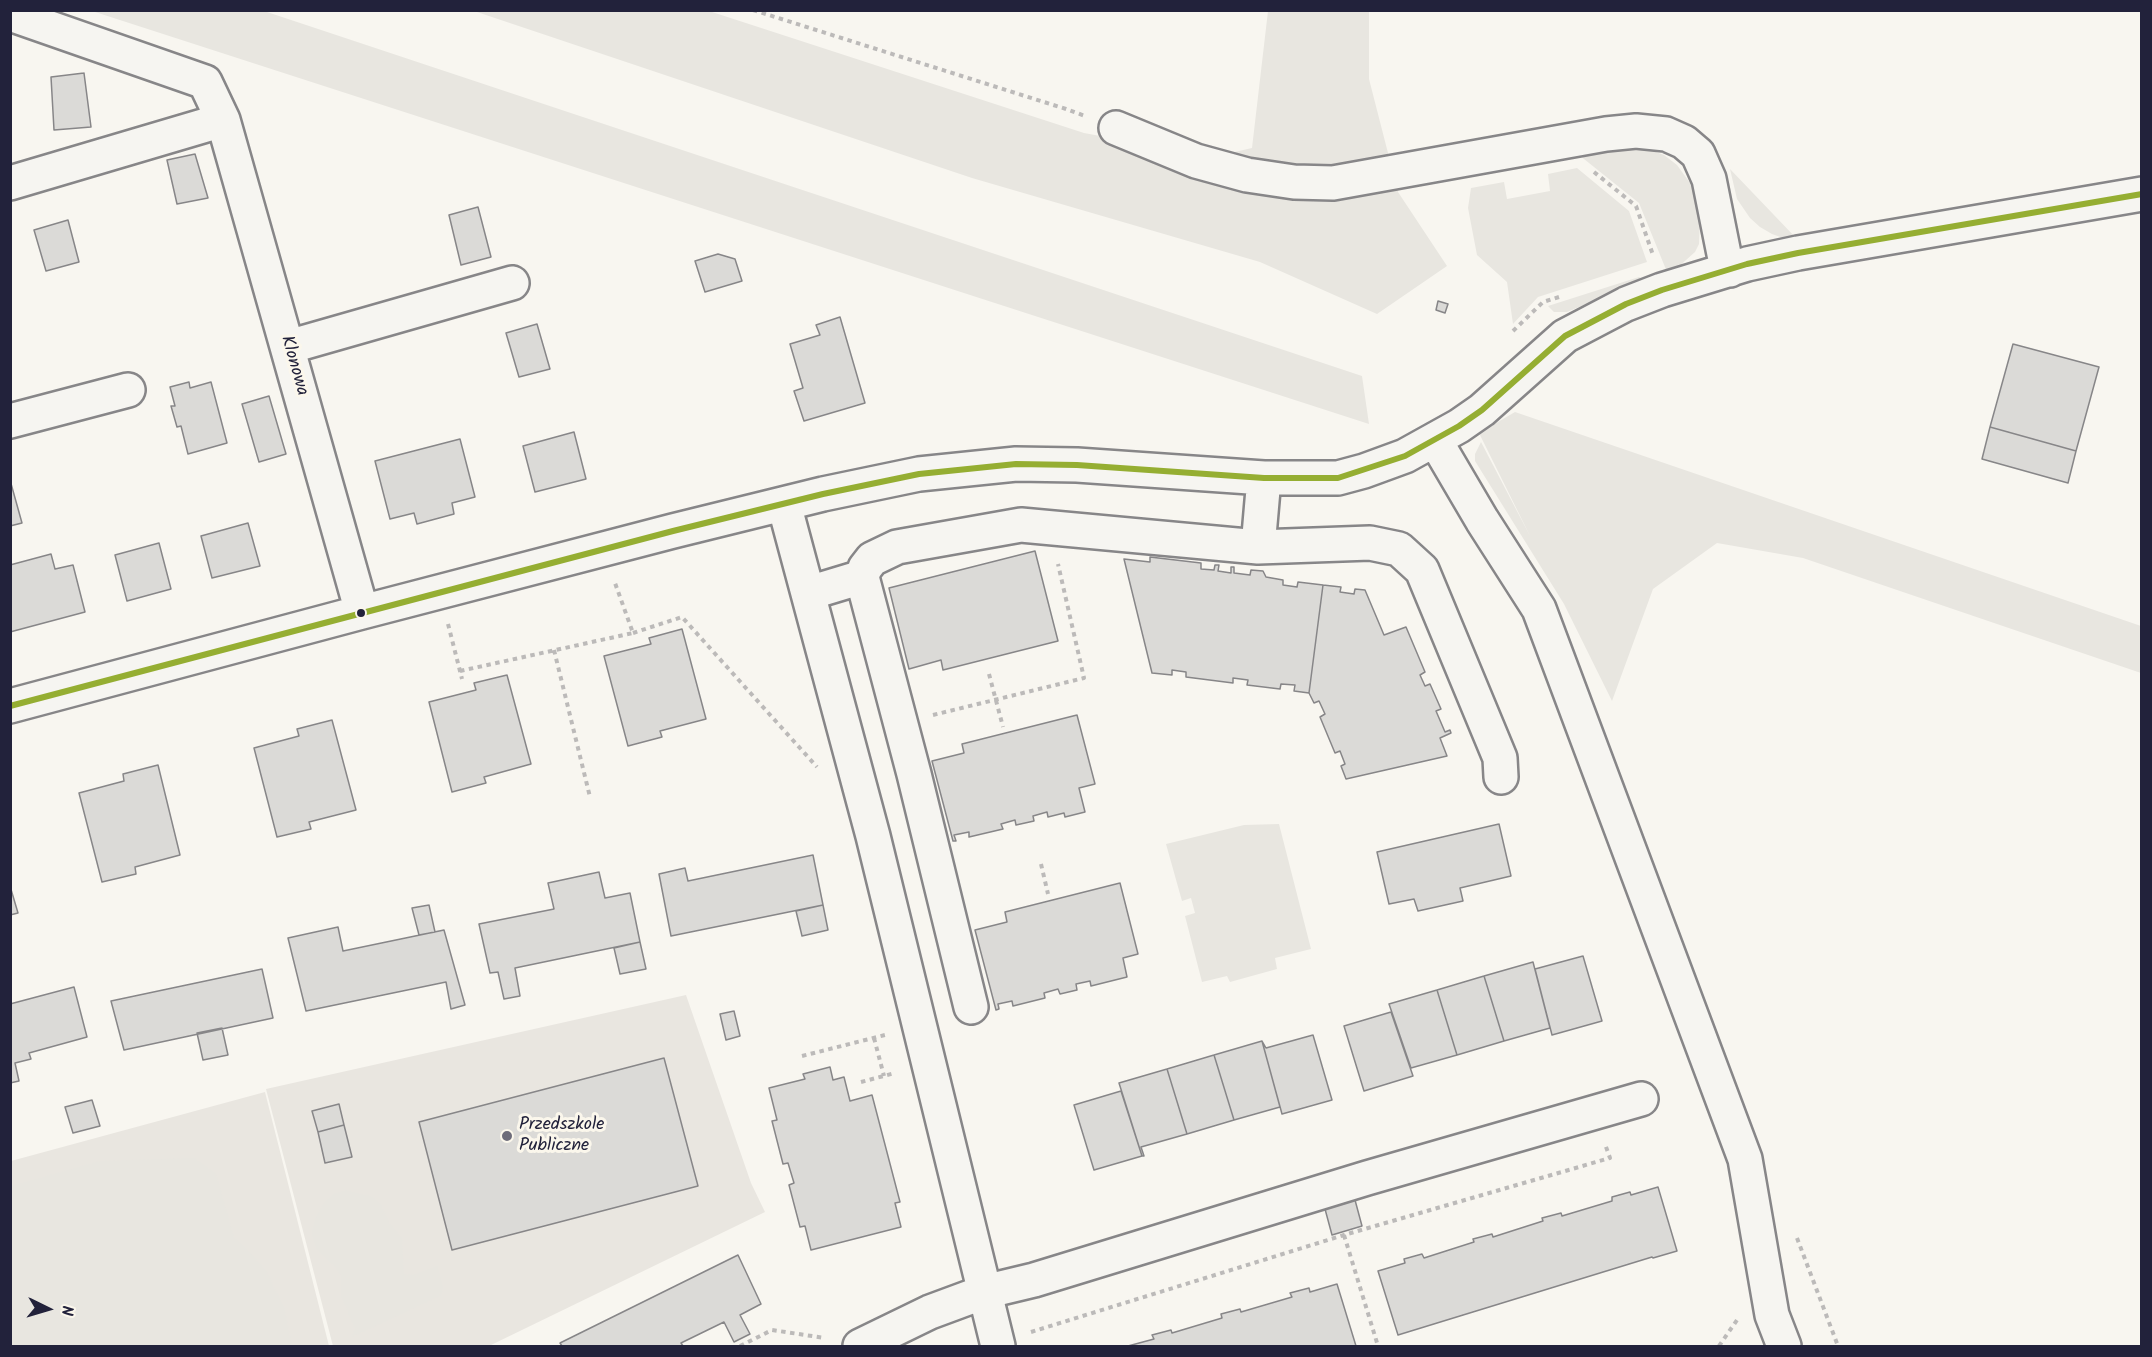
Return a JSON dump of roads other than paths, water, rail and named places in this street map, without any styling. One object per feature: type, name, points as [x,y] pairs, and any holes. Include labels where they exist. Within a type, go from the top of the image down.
[{"type":"street","name":"Klonowa","points":[[10,14],[205,82],[223,120],[362,612]]},
{"type":"street","points":[[10,183],[223,120]]},
{"type":"street","points":[[1116,128],[1196,161],[1247,175],[1294,182],[1333,183],[1606,134],[1636,131],[1666,134],[1684,142],[1698,154],[1708,179],[1724,254],[1731,270]]},
{"type":"street","points":[[10,706],[362,612],[784,504],[919,474],[1007,465],[1077,465],[1264,478],[1338,477],[1385,465],[1435,440],[1482,410],[1565,336],[1626,304],[1662,290],[1798,253],[2142,194]]},
{"type":"street","points":[[288,347],[512,283]]},
{"type":"street","points":[[10,421],[128,390]]},
{"type":"street","points":[[1435,440],[1482,520],[1539,609],[1745,1159],[1772,1316],[1784,1347]]},
{"type":"street","points":[[1258,547],[1264,478]]},
{"type":"street","points":[[784,504],[873,836],[998,1347]]},
{"type":"street","points":[[970,1007],[901,723],[862,577],[872,559],[897,547],[1021,525],[1258,547],[1370,543],[1399,549],[1422,570],[1500,758],[1501,777]]},
{"type":"street","points":[[809,593],[862,577]]},
{"type":"street","points":[[860,1347],[930,1312],[984,1292],[1034,1280],[1366,1178],[1641,1099]]},
{"type":"place","name":"Przedszkole Publiczne","points":[[507,1136]]}]
